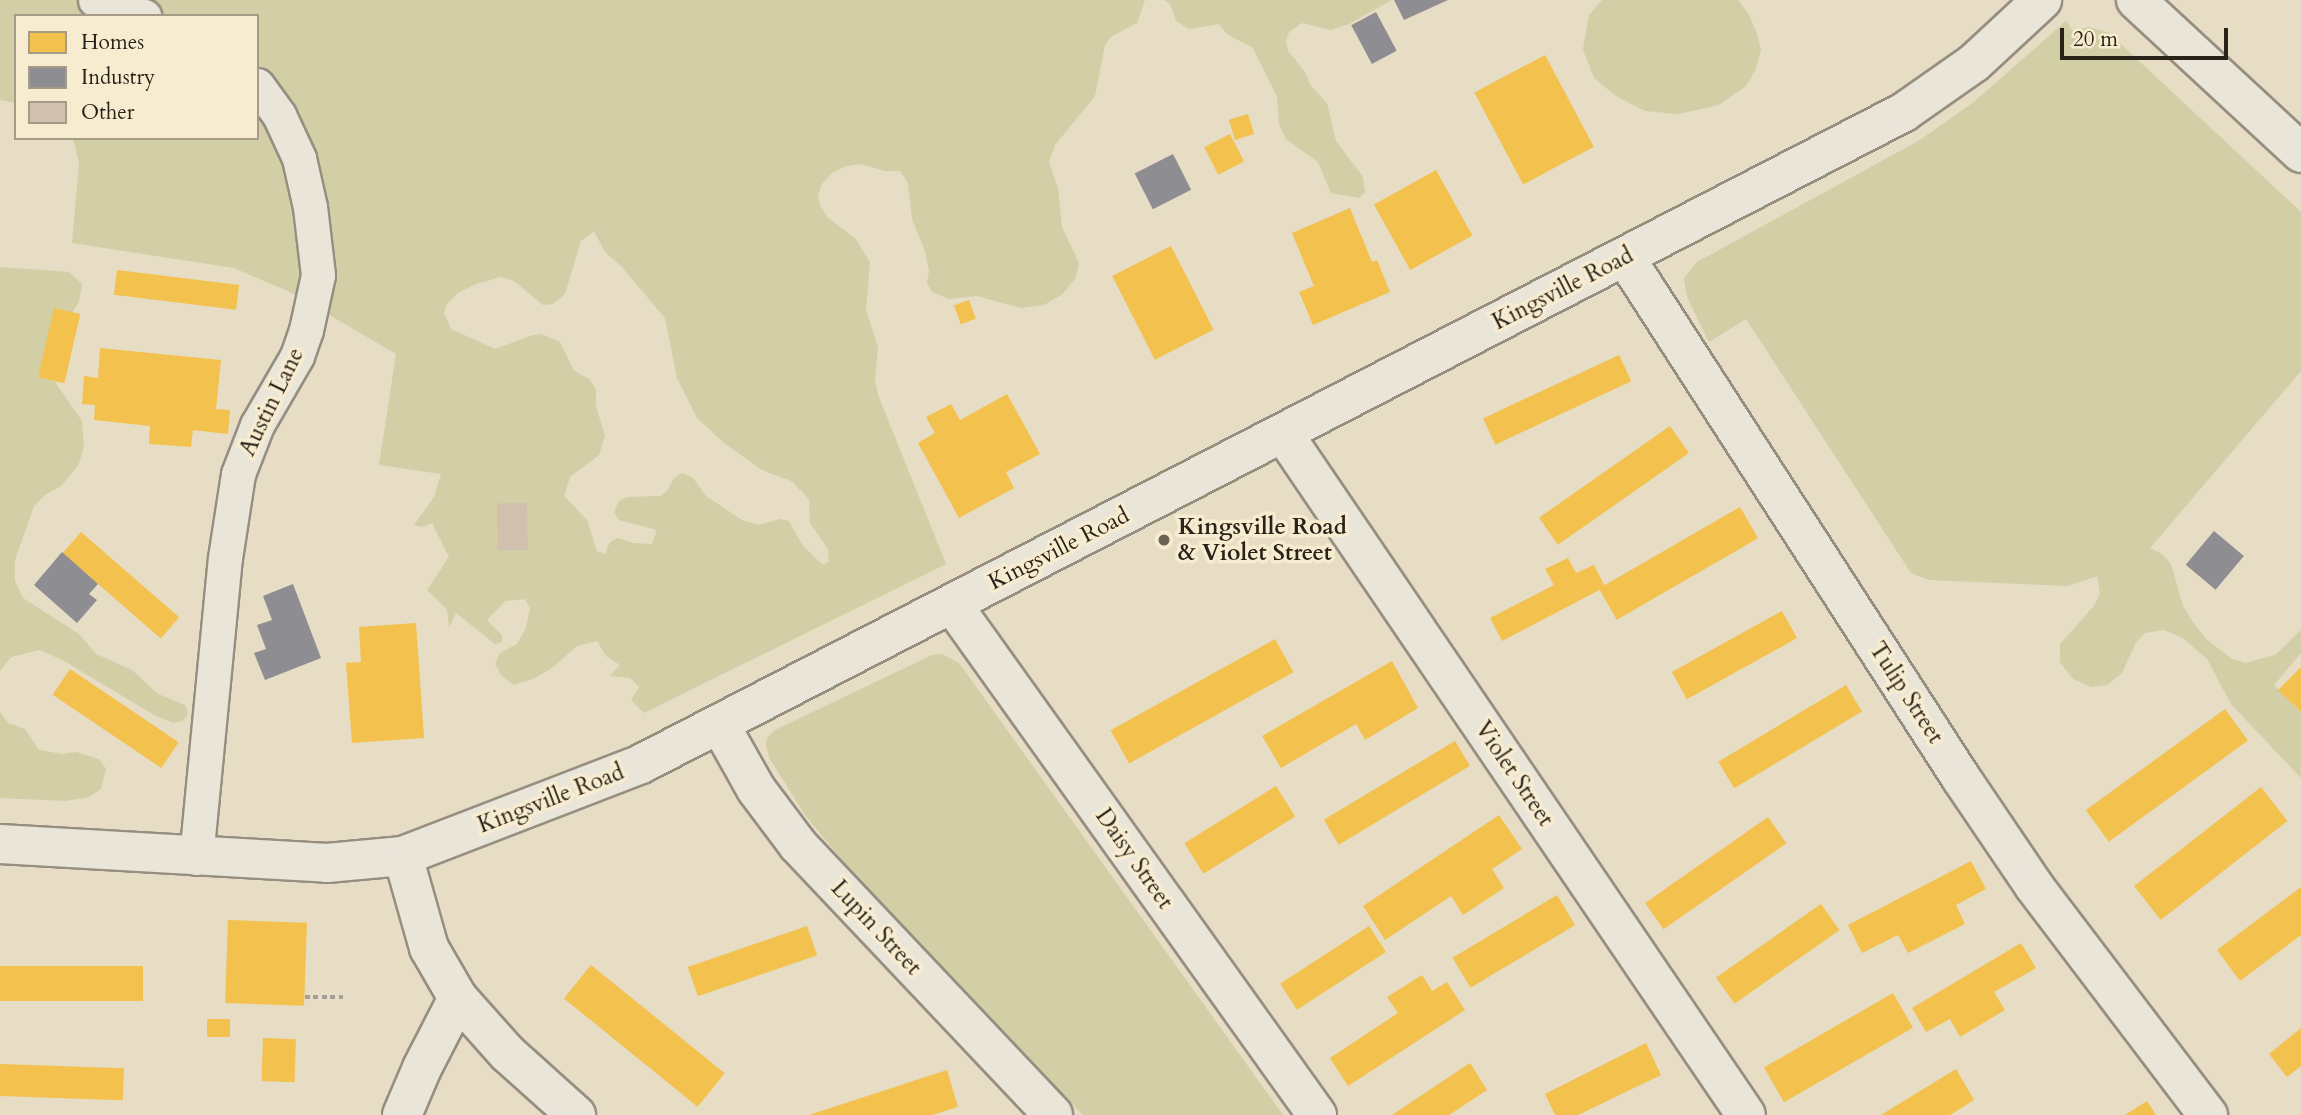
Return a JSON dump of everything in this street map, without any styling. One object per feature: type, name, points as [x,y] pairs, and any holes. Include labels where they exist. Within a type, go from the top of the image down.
[{"type":"street","name":"Kingsville Road","points":[[0,844],[196,858],[327,863],[403,856],[641,764],[1904,112],[1974,63],[2042,0]]},
{"type":"street","points":[[2136,0],[2301,153]]},
{"type":"street","name":"Tulip Street","points":[[1625,257],[1961,778],[2034,886],[2208,1115]]},
{"type":"street","name":"Violet Street","points":[[1283,433],[1746,1115]]},
{"type":"street","name":"Daisy Street","points":[[952,604],[1317,1115]]},
{"type":"street","name":"Lupin Street","points":[[720,725],[756,789],[798,845],[1053,1115]]},
{"type":"street","points":[[403,856],[429,948],[458,998],[507,1053],[576,1115]]},
{"type":"street","points":[[402,1115],[422,1068],[458,998]]},
{"type":"lane","points":[[95,0],[138,14]]},
{"type":"lane","name":"Austin Lane","points":[[196,858],[225,558],[238,474],[257,425],[297,356],[306,330],[318,275],[308,195],[299,158],[279,115],[259,88]]},
{"type":"path","points":[[305,997],[343,997]]},
{"type":"shaded area","points":[[0,0],[1145,0],[1137,23],[1112,36],[1105,45],[1095,96],[1055,145],[1049,162],[1058,188],[1062,227],[1079,263],[1076,277],[1063,294],[1044,305],[1021,308],[977,296],[949,299],[932,292],[927,283],[929,271],[925,251],[912,219],[908,183],[900,171],[885,171],[860,164],[847,166],[833,172],[822,184],[818,195],[820,205],[828,218],[855,238],[870,262],[866,310],[878,347],[875,379],[878,395],[946,564],[644,713],[631,700],[639,687],[630,678],[610,676],[620,665],[606,656],[597,641],[577,646],[552,668],[535,678],[514,685],[502,676],[495,664],[500,653],[517,644],[526,628],[530,608],[525,599],[505,601],[487,620],[502,635],[502,642],[495,644],[456,613],[449,628],[447,610],[427,590],[449,557],[432,523],[422,527],[414,525],[434,497],[441,474],[379,465],[396,354],[292,293],[234,268],[72,243],[79,163],[73,140],[259,140],[259,14],[14,14],[14,103],[0,100]],"holes":[[[594,231],[605,252],[621,266],[665,318],[677,378],[697,418],[724,443],[762,470],[791,481],[809,499],[810,523],[828,549],[829,561],[823,565],[803,546],[789,521],[780,519],[758,525],[742,520],[706,496],[693,478],[682,473],[674,478],[667,491],[660,496],[627,497],[619,501],[614,512],[619,520],[657,530],[652,544],[633,543],[618,538],[610,542],[605,554],[597,551],[587,520],[564,496],[570,477],[599,455],[605,436],[596,406],[596,389],[589,379],[574,371],[560,342],[541,334],[495,349],[451,329],[444,313],[447,304],[458,293],[476,284],[501,277],[514,281],[543,305],[553,304],[565,294],[581,241]]]},
{"type":"shaded area","points":[[1164,0],[1392,0],[1349,24],[1331,30],[1302,23],[1289,32],[1286,41],[1288,51],[1305,72],[1311,86],[1327,103],[1336,141],[1363,177],[1365,192],[1359,198],[1331,193],[1318,162],[1286,139],[1279,125],[1277,97],[1253,48],[1227,34],[1219,24],[1189,29],[1176,21],[1170,4]]},
{"type":"shaded area","points":[[1602,0],[1738,0],[1748,13],[1761,50],[1755,71],[1746,86],[1719,105],[1678,114],[1645,111],[1616,96],[1594,78],[1583,49],[1589,15]]},
{"type":"shaded area","points":[[2066,21],[2073,31],[2089,27],[2109,33],[2301,212],[2301,371],[2150,548],[2162,554],[2171,564],[2183,606],[2193,622],[2206,639],[2232,659],[2245,663],[2275,655],[2301,630],[2301,653],[2274,685],[2301,713],[2301,778],[2231,704],[2207,659],[2183,638],[2164,630],[2145,633],[2136,642],[2122,673],[2107,685],[2091,687],[2073,679],[2060,662],[2060,644],[2094,606],[2100,594],[2097,576],[2068,586],[1929,580],[1911,573],[1746,319],[1709,342],[1687,297],[1684,278],[1697,262],[1920,140],[1975,101]]},
{"type":"shaded area","points":[[0,267],[69,272],[82,284],[79,302],[56,338],[50,363],[55,382],[82,421],[84,447],[78,466],[61,486],[45,495],[34,506],[15,560],[15,581],[23,598],[79,634],[96,654],[132,670],[158,694],[185,705],[188,715],[182,721],[173,723],[154,715],[66,662],[40,650],[11,657],[0,671]]},
{"type":"shaded area","points":[[942,654],[959,663],[1283,1115],[1083,1115],[870,894],[805,815],[770,759],[766,746],[767,738],[775,730],[932,655]]},
{"type":"shaded area","points":[[0,712],[8,723],[25,729],[39,750],[62,754],[76,752],[99,759],[106,769],[101,789],[89,797],[66,801],[0,798]]},
{"type":"building: Homes","points":[[1545,55],[1594,147],[1523,184],[1474,93]]},
{"type":"building: Homes","points":[[1248,114],[1254,134],[1235,140],[1229,120]]},
{"type":"building: Homes","points":[[1230,134],[1244,162],[1218,175],[1204,147]]},
{"type":"building: Homes","points":[[1436,170],[1472,236],[1410,270],[1374,204]]},
{"type":"building: Homes","points":[[1350,208],[1372,262],[1377,260],[1390,292],[1313,325],[1299,292],[1314,286],[1292,233]]},
{"type":"building: Homes","points":[[1171,246],[1214,330],[1155,360],[1112,276]]},
{"type":"building: Homes","points":[[117,270],[239,285],[236,310],[114,295]]},
{"type":"building: Homes","points":[[969,300],[976,319],[961,324],[954,305]]},
{"type":"building: Homes","points":[[54,308],[80,314],[64,383],[38,377]]},
{"type":"building: Homes","points":[[100,348],[221,360],[216,409],[230,410],[228,434],[193,430],[191,447],[149,444],[150,426],[94,420],[95,405],[82,404],[84,376],[98,378]]},
{"type":"building: Homes","points":[[1619,355],[1631,381],[1495,445],[1483,418]]},
{"type":"building: Homes","points":[[1007,394],[1040,454],[1006,472],[1014,488],[959,518],[918,443],[935,433],[926,417],[951,404],[960,420]]},
{"type":"building: Homes","points":[[1670,426],[1689,453],[1558,545],[1539,518]]},
{"type":"building: Homes","points":[[1740,507],[1758,538],[1617,620],[1599,588]]},
{"type":"building: Homes","points":[[81,532],[179,617],[161,638],[63,553]]},
{"type":"building: Homes","points":[[1568,558],[1576,573],[1594,565],[1605,587],[1502,641],[1490,618],[1554,585],[1545,569]]},
{"type":"building: Homes","points":[[1782,611],[1797,638],[1687,699],[1672,672]]},
{"type":"building: Homes","points":[[416,623],[424,738],[352,743],[346,663],[361,662],[359,627]]},
{"type":"building: Homes","points":[[1275,639],[1293,672],[1129,763],[1111,730]]},
{"type":"building: Homes","points":[[1392,661],[1418,708],[1365,740],[1356,724],[1281,768],[1262,736]]},
{"type":"building: Homes","points":[[2301,667],[2301,712],[2278,690]]},
{"type":"building: Homes","points":[[70,669],[179,742],[161,768],[53,695]]},
{"type":"building: Homes","points":[[1846,685],[1862,712],[1734,788],[1718,762]]},
{"type":"building: Homes","points":[[2225,709],[2248,741],[2109,842],[2086,810]]},
{"type":"building: Homes","points":[[1455,741],[1470,766],[1339,845],[1324,820]]},
{"type":"building: Homes","points":[[1276,786],[1295,817],[1203,874],[1184,843]]},
{"type":"building: Homes","points":[[2261,787],[2287,821],[2161,920],[2134,886]]},
{"type":"building: Homes","points":[[1499,815],[1522,849],[1492,869],[1504,888],[1463,915],[1451,896],[1385,940],[1363,906]]},
{"type":"building: Homes","points":[[1768,817],[1786,843],[1663,929],[1645,903]]},
{"type":"building: Homes","points":[[1971,861],[1986,889],[1956,905],[1965,924],[1908,953],[1898,935],[1862,953],[1848,925]]},
{"type":"building: Homes","points":[[2301,887],[2301,935],[2240,981],[2217,950]]},
{"type":"building: Homes","points":[[1557,895],[1575,925],[1470,988],[1452,958]]},
{"type":"building: Homes","points":[[1821,904],[1839,930],[1735,1004],[1716,977]]},
{"type":"building: Homes","points":[[228,920],[307,923],[304,1006],[225,1003]]},
{"type":"building: Homes","points":[[807,926],[817,955],[698,996],[688,967]]},
{"type":"building: Homes","points":[[1369,926],[1386,952],[1297,1010],[1280,984]]},
{"type":"building: Homes","points":[[2021,943],[2036,968],[1994,992],[2005,1010],[1960,1037],[1950,1019],[1926,1032],[1912,1008]]},
{"type":"building: Homes","points":[[591,965],[725,1073],[698,1107],[564,998]]},
{"type":"building: Homes","points":[[0,966],[143,966],[143,1001],[0,1001]]},
{"type":"building: Homes","points":[[1422,975],[1432,991],[1447,982],[1465,1010],[1348,1086],[1330,1058],[1398,1013],[1387,997]]},
{"type":"building: Homes","points":[[1893,993],[1913,1028],[1784,1102],[1764,1068]]},
{"type":"building: Homes","points":[[207,1019],[230,1019],[230,1037],[207,1037]]},
{"type":"building: Homes","points":[[2301,1028],[2301,1066],[2287,1077],[2269,1054]]},
{"type":"building: Homes","points":[[263,1038],[296,1039],[294,1082],[261,1081]]},
{"type":"building: Homes","points":[[1646,1043],[1661,1075],[1578,1115],[1555,1115],[1545,1094]]},
{"type":"building: Homes","points":[[1470,1063],[1487,1090],[1449,1115],[1392,1115]]},
{"type":"building: Homes","points":[[0,1064],[124,1068],[123,1100],[0,1096]]},
{"type":"building: Homes","points":[[1956,1069],[1974,1100],[1950,1115],[1881,1115]]},
{"type":"building: Homes","points":[[947,1070],[958,1107],[932,1115],[809,1115]]},
{"type":"building: Homes","points":[[2147,1101],[2156,1115],[2125,1115]]},
{"type":"building: Industry","points":[[1394,0],[1448,0],[1404,20]]},
{"type":"building: Industry","points":[[1376,12],[1397,51],[1372,64],[1351,25]]},
{"type":"building: Industry","points":[[1173,154],[1191,190],[1153,209],[1135,174]]},
{"type":"building: Industry","points":[[2214,531],[2244,556],[2216,590],[2186,565]]},
{"type":"building: Industry","points":[[62,552],[98,584],[89,594],[97,600],[77,623],[34,585]]},
{"type":"building: Industry","points":[[293,584],[321,658],[265,680],[254,653],[266,649],[257,625],[272,620],[263,596]]},
{"type":"building: Other","points":[[527,503],[528,550],[498,551],[497,504]]},
{"type":"place","name":"Kingsville Road & Violet Street","points":[[1164,540]]}]
